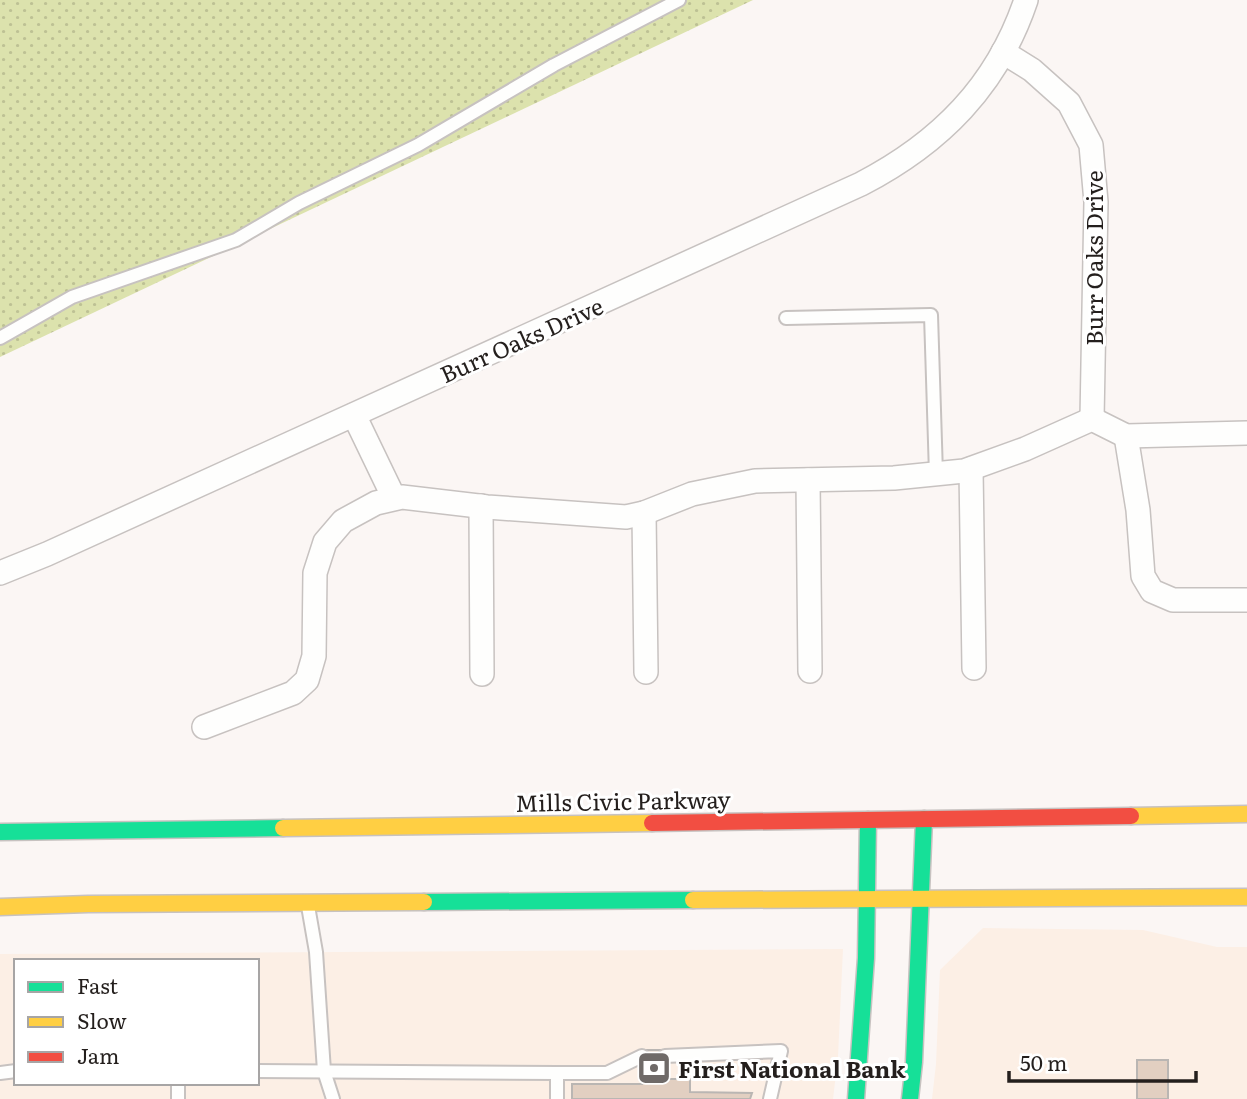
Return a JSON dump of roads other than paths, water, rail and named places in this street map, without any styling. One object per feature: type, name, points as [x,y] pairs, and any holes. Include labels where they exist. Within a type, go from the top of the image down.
[{"type":"main road","name":"Mills Civic Parkway","points":[[0,832],[1247,814]]},
{"type":"main road","points":[[910,1099],[914,1062],[924,819]]},
{"type":"main road","points":[[856,1099],[861,1059],[868,899],[868,820]]},
{"type":"main road","points":[[0,907],[1247,897]]},
{"type":"street","name":"Burr Oaks Drive","points":[[0,573],[354,415],[861,184],[897,165],[934,138],[967,106],[995,68],[1019,21],[1026,0]]},
{"type":"street","name":"Burr Oaks Drive","points":[[1003,52],[1032,70],[1069,103],[1091,145],[1096,202],[1092,419]]},
{"type":"street","points":[[354,415],[394,498]]},
{"type":"street","points":[[204,727],[293,693],[307,680],[314,656],[315,573],[325,542],[343,521],[376,503],[402,497],[626,517],[644,513],[692,494],[742,484],[894,478],[971,469],[1025,449],[1092,419],[1126,436],[1247,433]]},
{"type":"street","points":[[1126,436],[1138,510],[1143,576],[1152,591],[1173,600],[1247,600]]},
{"type":"street","points":[[971,469],[974,668]]},
{"type":"street","points":[[808,480],[810,671]]},
{"type":"street","points":[[481,506],[482,674]]},
{"type":"street","points":[[644,513],[646,672]]},
{"type":"lane","points":[[0,338],[72,297],[236,240],[299,203],[418,145],[554,65],[679,0]]},
{"type":"lane","points":[[786,318],[931,314],[936,474]]},
{"type":"lane","points":[[307,903],[316,952],[324,1072],[333,1099]]},
{"type":"lane","points":[[665,1056],[781,1051],[770,1099]]},
{"type":"lane","points":[[259,1071],[607,1073],[642,1056]]},
{"type":"lane","points":[[557,1073],[557,1099]]},
{"type":"place","name":"First National Bank","points":[[654,1068]]}]
